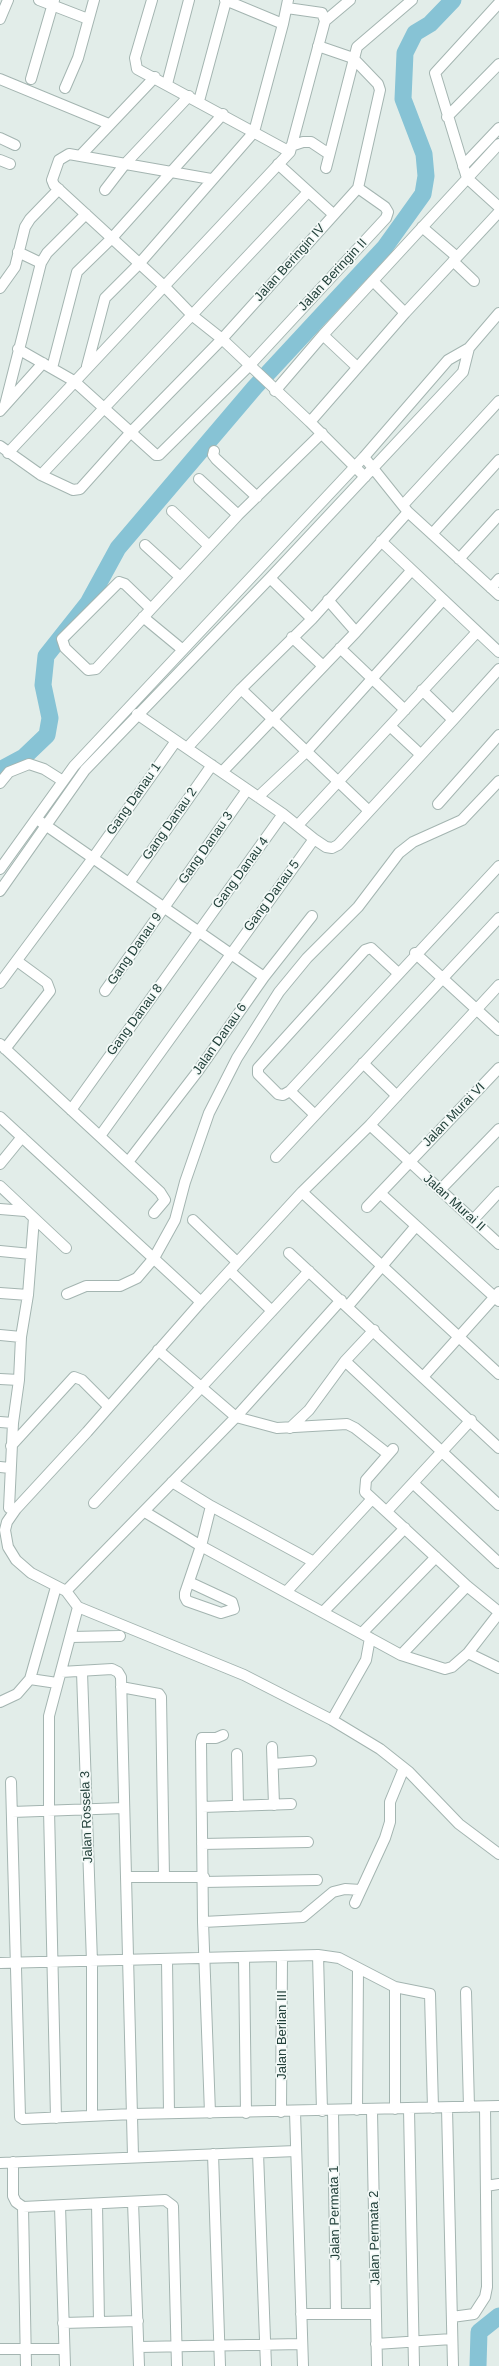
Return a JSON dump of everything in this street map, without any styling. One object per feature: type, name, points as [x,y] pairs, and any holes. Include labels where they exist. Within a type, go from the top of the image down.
[{"type":"street","points":[[0,19],[8,0]]},
{"type":"street","points":[[39,0],[53,3],[88,19]]},
{"type":"street","points":[[65,88],[78,58],[94,0]]},
{"type":"street","points":[[152,0],[135,61],[137,69],[155,77],[254,132],[290,149]]},
{"type":"street","points":[[167,84],[189,0]]},
{"type":"street","points":[[199,101],[226,0],[283,24]]},
{"type":"street","points":[[290,149],[325,21],[350,0]]},
{"type":"street","points":[[326,168],[357,47],[412,0]]},
{"type":"street","points":[[87,367],[105,298],[139,264],[211,179],[254,132],[288,2],[322,13],[325,21]]},
{"type":"street","points":[[31,79],[53,3]]},
{"type":"street","points":[[499,3],[435,72],[467,178],[499,207]]},
{"type":"street","points":[[318,46],[353,58],[378,84],[380,90],[358,188]]},
{"type":"street","points":[[448,117],[499,64]]},
{"type":"street","points":[[80,156],[155,77]]},
{"type":"street","points":[[0,79],[109,124]]},
{"type":"street","points":[[105,190],[125,164],[189,96]]},
{"type":"street","points":[[52,368],[75,275],[112,238],[223,114]]},
{"type":"street","points":[[463,166],[499,128]]},
{"type":"street","points":[[0,138],[15,145]]},
{"type":"street","points":[[4,449],[74,381],[165,288],[290,149],[303,142],[311,142],[329,154]]},
{"type":"street","points":[[273,389],[499,144]]},
{"type":"street","points":[[211,179],[66,154],[59,160],[52,180],[59,189],[165,288],[192,316],[222,339],[273,389],[322,433],[355,465],[365,477]]},
{"type":"street","points":[[0,160],[10,164]]},
{"type":"street","points":[[278,164],[333,214]]},
{"type":"street","name":"Jalan Beringin IV","points":[[4,449],[41,475],[73,490],[80,489],[131,432],[222,339],[358,188]]},
{"type":"street","name":"Jalan Beringin II","points":[[131,432],[159,456],[251,368],[386,218],[388,212],[385,207],[358,188]]},
{"type":"street","points":[[0,288],[11,274],[25,227],[30,218],[59,189]]},
{"type":"street","points":[[41,475],[308,192]]},
{"type":"street","points":[[310,422],[357,367],[499,212]]},
{"type":"street","points":[[2,408],[41,263],[47,253],[86,214]]},
{"type":"street","points":[[422,228],[455,259],[474,281]]},
{"type":"street","points":[[18,252],[41,263]]},
{"type":"street","points":[[373,281],[406,313]]},
{"type":"street","points":[[0,869],[74,766],[364,457],[448,360],[469,348],[499,313]]},
{"type":"street","points":[[323,335],[357,367]]},
{"type":"street","points":[[0,891],[85,770],[137,714],[373,470],[463,372],[469,348]]},
{"type":"street","points":[[18,349],[74,381],[131,432]]},
{"type":"street","points":[[2,408],[42,363]]},
{"type":"street","points":[[187,748],[241,689],[292,637],[312,619],[381,541],[406,508],[499,401]]},
{"type":"street","points":[[183,650],[147,613],[125,584],[118,582],[63,637],[62,643],[84,667],[92,670],[147,613],[179,576],[238,515],[322,433]]},
{"type":"street","points":[[214,452],[213,454],[216,459],[257,497]]},
{"type":"street","points":[[364,457],[373,470],[406,508],[432,534],[499,595]]},
{"type":"street","points":[[432,534],[499,460]]},
{"type":"street","points":[[200,479],[238,515]]},
{"type":"street","points":[[172,511],[209,546]]},
{"type":"street","points":[[459,559],[499,514]]},
{"type":"street","points":[[381,541],[499,652]]},
{"type":"street","points":[[145,545],[179,576]]},
{"type":"street","points":[[222,772],[356,632],[411,570]]},
{"type":"street","points":[[270,578],[312,619]]},
{"type":"street","points":[[491,588],[499,579]]},
{"type":"street","points":[[328,600],[356,632]]},
{"type":"street","points":[[258,797],[307,751],[442,600]]},
{"type":"street","points":[[298,825],[477,632]]},
{"type":"street","points":[[292,637],[323,666]]},
{"type":"street","points":[[340,648],[405,710]]},
{"type":"street","points":[[137,714],[283,814],[314,839],[326,847],[332,848],[338,844],[420,754],[454,720],[499,669]]},
{"type":"street","points":[[241,689],[368,810]]},
{"type":"street","points":[[422,690],[454,720]]},
{"type":"street","points":[[390,726],[420,754]]},
{"type":"street","points":[[438,804],[499,735]]},
{"type":"street","name":"Gang Danau 1","points":[[0,983],[94,858],[176,741]]},
{"type":"street","points":[[0,783],[9,772],[29,764],[44,769],[63,781]]},
{"type":"street","name":"Gang Danau 2","points":[[129,883],[212,765]]},
{"type":"street","points":[[67,1294],[86,1286],[120,1286],[137,1278],[154,1258],[175,1220],[185,1182],[209,1113],[237,1058],[279,992],[307,958],[358,907],[399,852],[413,842],[462,820],[499,781]]},
{"type":"street","name":"Gang Danau 3","points":[[164,907],[247,790]]},
{"type":"street","name":"Gang Danau 4","points":[[199,931],[283,814]]},
{"type":"street","points":[[36,818],[264,977]]},
{"type":"street","name":"Gang Danau 5","points":[[100,1136],[314,839]]},
{"type":"street","points":[[398,972],[371,948],[365,950],[258,1068],[258,1074],[278,1094],[282,1095],[290,1091],[398,972],[415,953],[499,866]]},
{"type":"street","name":"Gang Danau 9","points":[[105,991],[164,907]]},
{"type":"street","name":"Jalan Danau 6","points":[[128,1162],[198,1071],[264,977],[312,916]]},
{"type":"street","points":[[276,1157],[314,1114],[499,918]]},
{"type":"street","name":"Gang Danau 8","points":[[71,1110],[199,931]]},
{"type":"street","points":[[415,953],[499,1030]]},
{"type":"street","points":[[17,961],[47,983],[50,991],[3,1046],[164,1197],[163,1203],[154,1213]]},
{"type":"street","points":[[8,1508],[86,1432],[237,1262],[302,1192],[370,1125],[499,985]]},
{"type":"street","points":[[363,1063],[396,1096]]},
{"type":"street","name":"Jalan Murai VI","points":[[367,1207],[499,1068]]},
{"type":"street","points":[[290,1091],[314,1114]]},
{"type":"street","points":[[0,1117],[201,1302]]},
{"type":"street","name":"Jalan Murai II","points":[[370,1125],[499,1244]]},
{"type":"street","points":[[440,1190],[499,1129]]},
{"type":"street","points":[[0,1164],[22,1137]]},
{"type":"street","points":[[0,1186],[66,1248]]},
{"type":"street","points":[[302,1192],[499,1374]]},
{"type":"street","points":[[473,1220],[499,1192]]},
{"type":"street","points":[[380,1193],[498,1297],[423,1377]]},
{"type":"street","points":[[0,1209],[25,1211]]},
{"type":"street","points":[[34,1218],[28,1295],[21,1337],[19,1380],[11,1446],[5,1467],[8,1508],[5,1530],[8,1547],[23,1566],[56,1587],[66,1591],[78,1607],[244,1675],[332,1720],[380,1749],[404,1768],[459,1824],[499,1854]]},
{"type":"street","points":[[192,1220],[237,1262]]},
{"type":"street","points":[[66,1591],[87,1568],[145,1512],[344,1303],[383,1266],[416,1226]]},
{"type":"street","points":[[0,1251],[31,1254]]},
{"type":"street","points":[[289,1253],[499,1447]]},
{"type":"street","points":[[230,1271],[272,1311]]},
{"type":"street","points":[[94,1503],[203,1388],[309,1271]]},
{"type":"street","points":[[0,1293],[28,1295]]},
{"type":"street","points":[[290,1428],[309,1410],[345,1361],[374,1330]]},
{"type":"street","points":[[0,1335],[21,1337]]},
{"type":"street","points":[[145,1512],[201,1546],[287,1591],[401,1655],[444,1669],[452,1667],[468,1653],[499,1612],[467,1586],[365,1492],[366,1480],[391,1452],[347,1424],[277,1428],[236,1417],[158,1350]]},
{"type":"street","points":[[345,1361],[499,1505]]},
{"type":"street","points":[[11,1446],[74,1377],[82,1380],[108,1406]]},
{"type":"street","points":[[0,1378],[19,1380]]},
{"type":"street","points":[[387,1511],[414,1484],[471,1420]]},
{"type":"street","points":[[0,1422],[13,1423]]},
{"type":"street","points":[[172,1482],[211,1506],[314,1562]]},
{"type":"street","points":[[414,1484],[499,1563]]},
{"type":"street","points":[[287,1591],[372,1499]]},
{"type":"street","points":[[189,1582],[201,1546],[211,1506]]},
{"type":"street","points":[[323,1612],[405,1528]]},
{"type":"street","points":[[332,1720],[366,1660],[366,1636],[436,1557]]},
{"type":"street","points":[[401,1655],[467,1586]]},
{"type":"street","points":[[0,1702],[17,1694],[30,1679],[56,1587]]},
{"type":"street","points":[[56,2118],[49,1810],[49,1716],[78,1607]]},
{"type":"street","points":[[71,1637],[120,1636]]},
{"type":"street","points":[[468,1653],[499,1668]]},
{"type":"street","points":[[61,1672],[112,1670],[118,1672],[121,1677],[133,2156]]},
{"type":"street","name":"Jalan Rossela 3","points":[[82,1672],[92,1962],[92,2115]]},
{"type":"street","points":[[30,1679],[57,1683]]},
{"type":"street","points":[[121,1687],[159,1694],[161,1697],[164,1877]]},
{"type":"street","points":[[210,2113],[203,1922],[204,1880],[202,1844],[202,1739],[216,1738],[223,1735]]},
{"type":"street","points":[[272,1747],[274,1805]]},
{"type":"street","points":[[237,1754],[238,1806]]},
{"type":"street","points":[[273,1764],[311,1761]]},
{"type":"street","points":[[355,1903],[385,1838],[390,1822],[390,1802],[404,1768]]},
{"type":"street","points":[[11,1782],[19,2114],[23,2119],[92,2115],[295,2112],[499,2106]]},
{"type":"street","points":[[202,1807],[291,1804]]},
{"type":"street","points":[[12,1812],[124,1808]]},
{"type":"street","points":[[202,1844],[308,1842]]},
{"type":"street","points":[[126,1877],[164,1877],[204,1880],[317,1880]]},
{"type":"street","points":[[203,1922],[303,1917],[333,1892],[345,1889],[361,1890]]},
{"type":"street","points":[[0,1963],[205,1960],[318,1956],[339,1958],[394,1987],[430,1994],[432,2108]]},
{"type":"street","points":[[318,1956],[322,2111]]},
{"type":"street","name":"Jalan Berlian III","points":[[281,2112],[282,1957]]},
{"type":"street","points":[[244,1958],[246,2113]]},
{"type":"street","points":[[167,1960],[169,2113]]},
{"type":"street","points":[[357,2110],[358,1969]]},
{"type":"street","points":[[394,1987],[395,2109]]},
{"type":"street","points":[[466,1992],[469,2107]]},
{"type":"street","points":[[452,2317],[474,2314],[486,2292],[485,2106]]},
{"type":"street","points":[[447,2108],[453,2366]]},
{"type":"street","points":[[409,2109],[414,2366]]},
{"type":"street","name":"Jalan Permata 2","points":[[372,2110],[376,2344],[378,2366]]},
{"type":"street","name":"Jalan Permata 1","points":[[333,2111],[336,2314]]},
{"type":"street","points":[[295,2112],[303,2366]]},
{"type":"street","points":[[0,2163],[133,2156],[296,2151]]},
{"type":"street","points":[[258,2153],[266,2366]]},
{"type":"street","points":[[213,2154],[220,2366]]},
{"type":"street","points":[[13,2162],[13,2196],[16,2202],[23,2207],[165,2200],[173,2206],[177,2366]]},
{"type":"street","points":[[486,2186],[499,2184]]},
{"type":"street","points":[[133,2202],[139,2366]]},
{"type":"street","points":[[97,2204],[98,2322]]},
{"type":"street","points":[[60,2206],[65,2366]]},
{"type":"street","points":[[23,2207],[26,2366]]},
{"type":"street","points":[[301,2314],[376,2314]]},
{"type":"street","points":[[63,2323],[138,2321]]},
{"type":"street","points":[[376,2344],[452,2339]]},
{"type":"street","points":[[139,2347],[302,2344]]},
{"type":"street","points":[[0,2349],[64,2349]]},
{"type":"waterway","points":[[0,770],[24,757],[47,735],[50,718],[43,685],[46,656],[88,603],[118,548],[255,387],[385,247],[423,194],[426,176],[424,154],[403,99],[405,53],[415,33],[430,24],[453,0]]},
{"type":"waterway","points":[[478,2366],[479,2332],[499,2316]]}]
